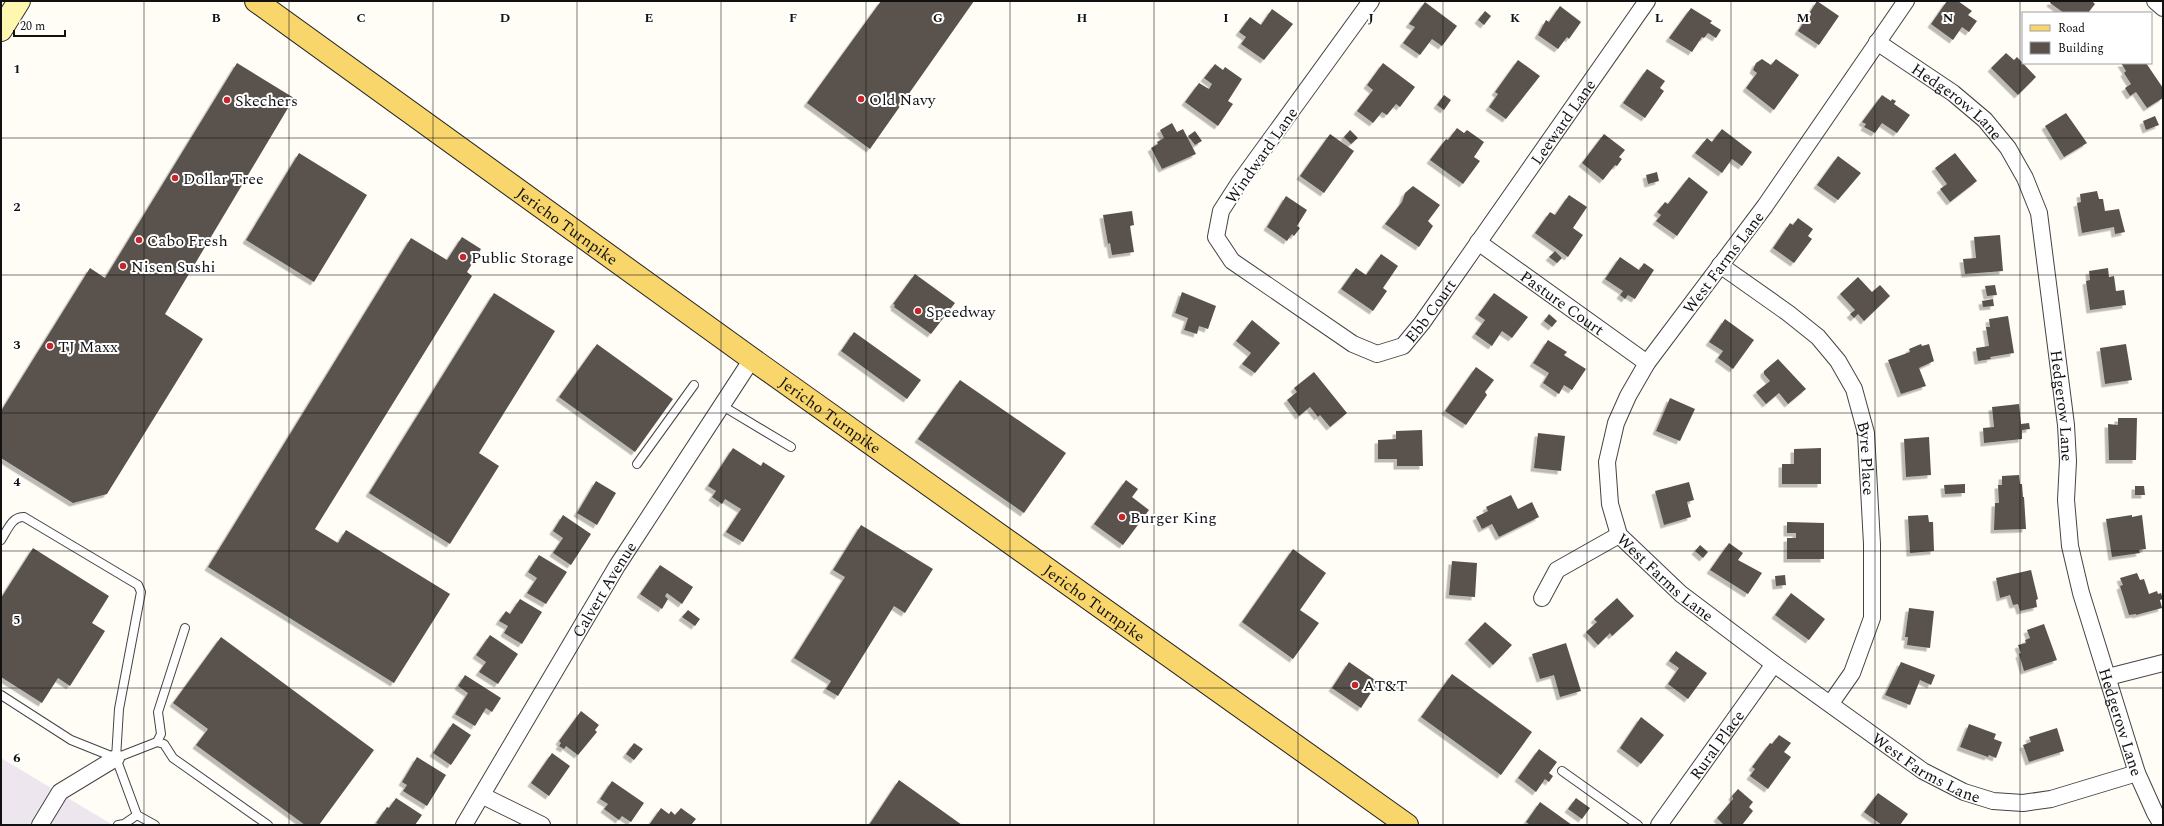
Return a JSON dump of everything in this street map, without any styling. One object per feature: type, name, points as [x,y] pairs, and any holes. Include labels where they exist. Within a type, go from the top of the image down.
[{"type":"main road","points":[[1,30],[19,1]]},
{"type":"main road","name":"Jericho Turnpike","points":[[256,1],[752,358],[1407,825]]},
{"type":"street","name":"Windward Lane","points":[[1305,312],[1232,261],[1216,237],[1221,211],[1239,182],[1371,1]]},
{"type":"street","name":"Leeward Lane","points":[[1478,242],[1647,1]]},
{"type":"street","name":"West Farms Lane","points":[[1906,1],[1765,206],[1647,363],[1628,396],[1616,423],[1606,462],[1610,504],[1619,535],[1681,594],[1774,664],[1831,703],[1923,771],[1964,792],[1993,801],[2023,803],[2051,799],[2137,773]]},
{"type":"street","points":[[2155,1],[2163,8]]},
{"type":"street","name":"Hedgerow Lane","points":[[1877,42],[1953,93],[1985,120],[2008,148],[2025,178],[2039,213],[2066,425],[2068,461],[2066,500],[2070,546],[2081,593],[2137,773],[2154,813],[2162,825]]},
{"type":"street","name":"Ebb Court","points":[[1305,312],[1353,344],[1377,354],[1403,346],[1422,323],[1478,242]]},
{"type":"street","name":"Pasture Court","points":[[1478,242],[1647,363]]},
{"type":"street","name":"Byre Place","points":[[1720,266],[1788,313],[1818,337],[1838,361],[1854,389],[1866,433],[1872,544],[1872,618],[1852,673],[1831,703]]},
{"type":"street","name":"Calvert Avenue","points":[[464,825],[617,566],[752,358]]},
{"type":"street","points":[[1542,598],[1557,570],[1619,535]]},
{"type":"street","points":[[2108,677],[2163,663]]},
{"type":"street","name":"Rural Place","points":[[1659,825],[1682,789],[1774,664]]},
{"type":"street","points":[[40,825],[60,792],[116,758]]},
{"type":"street","points":[[482,796],[542,825]]},
{"type":"lane","points":[[638,464],[694,385]]},
{"type":"lane","points":[[721,405],[791,447]]},
{"type":"lane","points":[[1,540],[13,521],[19,517],[24,517],[138,585],[141,592],[119,709],[116,758],[137,814],[155,825]]},
{"type":"lane","points":[[156,742],[160,734],[158,712],[185,628]]},
{"type":"lane","points":[[1,694],[71,740],[116,758],[156,742],[164,744],[173,758],[268,825]]},
{"type":"lane","points":[[1562,771],[1638,825]]},
{"type":"lane","points":[[118,825],[124,824],[137,814]]},
{"type":"shaded area","points":[[1,758],[113,825],[1,825]]},
{"type":"building","points":[[881,1],[974,1],[870,149],[807,103]]},
{"type":"building","points":[[1817,1],[1839,16],[1819,45],[1798,31]]},
{"type":"building","points":[[1947,1],[1958,1],[1972,11],[1968,15],[1977,21],[1969,32],[1962,27],[1953,40],[1931,24]]},
{"type":"building","points":[[2051,1],[2092,1],[2095,4],[2089,12],[2063,12],[2050,3]]},
{"type":"building","points":[[1425,2],[1457,26],[1442,46],[1432,39],[1420,55],[1403,43],[1415,27],[1409,24]]},
{"type":"building","points":[[1560,6],[1581,22],[1569,39],[1567,37],[1558,49],[1538,35],[1546,20],[1549,22]]},
{"type":"building","points":[[1691,8],[1712,21],[1710,23],[1721,30],[1716,38],[1708,33],[1704,38],[1702,37],[1692,52],[1669,38]]},
{"type":"building","points":[[1272,9],[1293,24],[1264,60],[1241,44],[1246,37],[1239,32],[1250,17],[1261,25]]},
{"type":"building","points":[[1485,11],[1491,16],[1484,25],[1478,20]]},
{"type":"building","points":[[2006,53],[2014,60],[2017,57],[2036,77],[2018,95],[1991,68]]},
{"type":"building","points":[[1762,59],[1771,65],[1776,59],[1799,75],[1774,110],[1746,88],[1757,73],[1753,70],[1756,63]]},
{"type":"building","points":[[1518,60],[1540,76],[1506,119],[1489,107],[1498,94],[1495,92]]},
{"type":"building","points":[[237,63],[294,98],[165,314],[203,339],[107,494],[73,503],[1,458],[1,411],[90,268],[105,278]]},
{"type":"building","points":[[1383,63],[1415,87],[1400,107],[1396,104],[1387,115],[1382,112],[1373,123],[1357,111],[1373,90],[1367,85]]},
{"type":"building","points":[[1215,64],[1223,70],[1225,67],[1242,79],[1228,101],[1233,104],[1218,126],[1185,102],[1199,83],[1209,89],[1212,84],[1204,78]]},
{"type":"building","points":[[2122,64],[2147,64],[2163,88],[2163,98],[2147,108],[2136,92],[2130,96],[2125,88],[2131,84],[2124,73],[2126,71]]},
{"type":"building","points":[[1647,69],[1665,81],[1660,88],[1664,91],[1645,118],[1623,103]]},
{"type":"building","points":[[1444,95],[1451,100],[1444,110],[1437,105]]},
{"type":"building","points":[[1882,95],[1891,101],[1892,99],[1896,101],[1894,104],[1910,115],[1897,133],[1882,123],[1875,133],[1864,127],[1866,124],[1862,122]]},
{"type":"building","points":[[2066,113],[2087,143],[2064,157],[2045,126]]},
{"type":"building","points":[[2155,116],[2159,125],[2146,130],[2143,121]]},
{"type":"building","points":[[1172,123],[1177,132],[1183,129],[1196,154],[1162,169],[1151,148],[1164,138],[1160,130]]},
{"type":"building","points":[[1457,128],[1464,133],[1467,130],[1484,142],[1474,157],[1480,161],[1463,184],[1430,160],[1446,139],[1448,140]]},
{"type":"building","points":[[1722,129],[1752,152],[1742,166],[1732,159],[1722,173],[1695,153],[1707,138],[1712,142]]},
{"type":"building","points":[[1350,130],[1358,138],[1351,144],[1344,137]]},
{"type":"building","points":[[1195,131],[1202,141],[1195,145],[1188,136]]},
{"type":"building","points":[[1330,134],[1354,151],[1324,193],[1300,176]]},
{"type":"building","points":[[1604,134],[1625,150],[1619,157],[1622,159],[1617,166],[1615,165],[1603,180],[1582,163]]},
{"type":"building","points":[[299,153],[367,195],[314,282],[246,240]]},
{"type":"building","points":[[1955,153],[1977,181],[1950,202],[1940,189],[1947,184],[1935,168]]},
{"type":"building","points":[[1838,156],[1861,173],[1838,200],[1817,185]]},
{"type":"building","points":[[1657,172],[1659,181],[1648,184],[1646,175]]},
{"type":"building","points":[[1689,177],[1708,192],[1677,236],[1656,221],[1661,215],[1657,212],[1665,202],[1668,204]]},
{"type":"building","points":[[1413,186],[1440,205],[1428,221],[1433,226],[1419,247],[1385,224],[1402,202],[1405,193]]},
{"type":"building","points":[[2097,191],[2099,199],[2103,199],[2105,211],[2119,209],[2125,232],[2115,234],[2114,227],[2082,233],[2077,203],[2081,202],[2080,194]]},
{"type":"building","points":[[1569,195],[1587,207],[1573,228],[1583,235],[1568,257],[1535,233],[1550,212],[1555,215]]},
{"type":"building","points":[[1286,196],[1307,210],[1297,226],[1300,228],[1294,236],[1292,234],[1287,241],[1267,227]]},
{"type":"building","points":[[1132,211],[1134,225],[1130,226],[1134,252],[1112,255],[1110,243],[1108,244],[1103,215]]},
{"type":"building","points":[[1798,218],[1813,229],[1808,236],[1812,239],[1794,263],[1773,248],[1790,223],[1793,225]]},
{"type":"building","points":[[2000,235],[2003,271],[1965,274],[1963,259],[1976,258],[1974,237]]},
{"type":"building","points":[[462,237],[481,249],[467,272],[472,276],[315,529],[338,543],[346,530],[450,594],[394,683],[208,567],[411,238],[447,260]]},
{"type":"building","points":[[1555,251],[1562,258],[1557,263],[1549,257]]},
{"type":"building","points":[[1381,254],[1398,266],[1383,288],[1387,291],[1373,311],[1341,289],[1356,268],[1366,275]]},
{"type":"building","points":[[1620,257],[1639,270],[1644,263],[1654,270],[1635,299],[1628,295],[1625,299],[1620,295],[1623,291],[1605,279]]},
{"type":"building","points":[[2108,268],[2109,277],[2114,276],[2116,291],[2124,290],[2126,305],[2090,310],[2086,281],[2090,280],[2089,271]]},
{"type":"building","points":[[915,274],[955,303],[931,334],[894,307],[895,305],[893,304]]},
{"type":"building","points":[[1858,277],[1872,292],[1880,285],[1890,296],[1864,321],[1858,314],[1854,318],[1850,314],[1855,310],[1840,294]]},
{"type":"building","points":[[1995,285],[1997,295],[1987,296],[1985,286]]},
{"type":"building","points":[[1182,292],[1216,306],[1208,329],[1199,326],[1197,334],[1184,330],[1188,318],[1175,313]]},
{"type":"building","points":[[494,293],[555,331],[479,453],[499,466],[450,544],[369,493]]},
{"type":"building","points":[[1494,293],[1528,317],[1512,338],[1502,331],[1492,346],[1475,334],[1485,320],[1478,315]]},
{"type":"building","points":[[1993,299],[1994,306],[1983,307],[1982,301]]},
{"type":"building","points":[[1549,314],[1557,321],[1552,327],[1544,321]]},
{"type":"building","points":[[2008,316],[2014,353],[1990,357],[1991,359],[1978,361],[1976,348],[1989,346],[1986,327],[1990,327],[1989,319]]},
{"type":"building","points":[[1725,319],[1754,340],[1733,369],[1718,358],[1723,351],[1709,342]]},
{"type":"building","points":[[1252,320],[1280,343],[1255,373],[1242,364],[1251,353],[1236,341]]},
{"type":"building","points":[[854,332],[921,380],[907,399],[841,351]]},
{"type":"building","points":[[1548,340],[1567,352],[1564,355],[1586,369],[1572,390],[1564,385],[1559,394],[1543,383],[1549,373],[1533,363]]},
{"type":"building","points":[[597,344],[673,399],[635,452],[559,397]]},
{"type":"building","points":[[1921,344],[1922,346],[1929,344],[1934,361],[1919,368],[1926,386],[1901,394],[1888,360],[1910,352],[1909,349]]},
{"type":"building","points":[[2126,344],[2132,380],[2105,384],[2100,348]]},
{"type":"building","points":[[1778,359],[1806,389],[1788,404],[1779,393],[1766,404],[1756,392],[1770,381],[1764,374],[1764,371]]},
{"type":"building","points":[[1476,367],[1494,380],[1485,392],[1487,395],[1466,425],[1445,411]]},
{"type":"building","points":[[1314,372],[1347,413],[1330,427],[1320,415],[1318,417],[1310,407],[1299,416],[1287,400],[1297,392],[1294,388]]},
{"type":"building","points":[[960,380],[1066,453],[1024,513],[918,439]]},
{"type":"building","points":[[1670,398],[1695,409],[1680,441],[1656,431]]},
{"type":"building","points":[[2019,404],[2021,424],[2029,423],[2030,429],[2022,430],[2022,439],[1984,443],[1983,428],[1994,427],[1992,407]]},
{"type":"building","points":[[2118,418],[2137,418],[2136,460],[2109,460],[2108,424],[2118,425]]},
{"type":"building","points":[[1422,430],[1423,466],[1397,466],[1397,459],[1378,459],[1378,440],[1396,439],[1396,431]]},
{"type":"building","points":[[1538,433],[1565,436],[1561,471],[1534,468]]},
{"type":"building","points":[[1929,437],[1931,475],[1906,477],[1904,439]]},
{"type":"building","points":[[733,448],[761,466],[763,462],[785,476],[743,542],[726,532],[741,509],[725,499],[722,504],[712,497],[716,491],[708,486]]},
{"type":"building","points":[[1821,448],[1821,484],[1782,484],[1782,464],[1794,464],[1794,449]]},
{"type":"building","points":[[2019,475],[2024,497],[2026,529],[1994,530],[1995,503],[1999,503],[1998,485],[2002,485],[2002,476]]},
{"type":"building","name":"Burger King","points":[[1126,480],[1138,489],[1132,497],[1149,510],[1123,545],[1094,524]]},
{"type":"building","points":[[596,481],[616,493],[597,525],[577,513]]},
{"type":"building","points":[[1689,482],[1694,500],[1687,502],[1691,517],[1664,525],[1655,491]]},
{"type":"building","points":[[1965,484],[1965,493],[1945,494],[1944,485]]},
{"type":"building","points":[[2135,486],[2144,486],[2145,495],[2135,495]]},
{"type":"building","points":[[1511,495],[1518,509],[1532,502],[1539,517],[1499,537],[1492,524],[1482,529],[1476,517],[1488,511],[1486,507]]},
{"type":"building","points":[[563,515],[591,534],[571,565],[553,553],[563,538],[553,531]]},
{"type":"building","points":[[1928,515],[1929,522],[1933,522],[1934,551],[1910,553],[1908,516]]},
{"type":"building","points":[[2132,515],[2132,517],[2142,515],[2146,549],[2139,550],[2140,553],[2112,557],[2106,519]]},
{"type":"building","points":[[1787,522],[1824,523],[1824,559],[1787,559],[1787,538],[1796,538],[1796,533],[1787,533]]},
{"type":"building","points":[[861,525],[933,569],[905,613],[894,606],[838,696],[826,689],[831,681],[794,658],[845,577],[833,570]]},
{"type":"building","points":[[1729,543],[1743,553],[1738,560],[1762,573],[1748,594],[1710,570]]},
{"type":"building","points":[[1700,545],[1708,552],[1703,558],[1695,551]]},
{"type":"building","points":[[33,548],[109,596],[92,623],[105,631],[70,686],[58,678],[42,703],[1,677],[1,598]]},
{"type":"building","points":[[1293,549],[1326,573],[1300,610],[1319,623],[1293,659],[1242,622]]},
{"type":"building","points":[[539,555],[567,572],[546,604],[527,593],[537,578],[528,572]]},
{"type":"building","points":[[1452,561],[1477,563],[1475,597],[1449,595]]},
{"type":"building","points":[[660,565],[693,587],[682,604],[667,593],[665,596],[668,599],[662,609],[640,594]]},
{"type":"building","points":[[2031,570],[2038,599],[2036,600],[2037,607],[2020,611],[2018,604],[2013,605],[2010,595],[2000,598],[1996,578]]},
{"type":"building","points":[[2137,573],[2140,580],[2144,579],[2149,594],[2157,591],[2158,594],[2161,593],[2163,599],[2160,600],[2162,608],[2136,615],[2129,615],[2120,586],[2123,585],[2120,578]]},
{"type":"building","points":[[1785,575],[1786,585],[1776,586],[1775,576]]},
{"type":"building","points":[[1791,593],[1825,619],[1809,640],[1775,615]]},
{"type":"building","points":[[1617,598],[1634,616],[1612,636],[1610,633],[1598,645],[1586,632],[1597,622],[1594,619]]},
{"type":"building","points":[[520,599],[542,612],[522,644],[504,633],[508,626],[499,621],[506,611],[510,614]]},
{"type":"building","points":[[1909,608],[1934,611],[1930,648],[1907,645],[1908,637],[1905,637]]},
{"type":"building","points":[[688,610],[700,619],[695,626],[682,617]]},
{"type":"building","points":[[1485,622],[1512,645],[1493,665],[1468,640]]},
{"type":"building","points":[[2044,624],[2057,660],[2024,671],[2018,645],[2026,643],[2025,640],[2030,638],[2027,630]]},
{"type":"building","points":[[490,635],[518,654],[498,684],[479,672],[486,662],[476,655]]},
{"type":"building","points":[[221,637],[374,750],[319,825],[305,825],[196,745],[208,729],[173,703]]},
{"type":"building","points":[[1566,643],[1581,691],[1560,697],[1554,675],[1540,679],[1532,654]]},
{"type":"building","points":[[1676,651],[1707,673],[1688,699],[1668,684],[1679,668],[1669,661]]},
{"type":"building","name":"AT&T","points":[[1349,662],[1378,682],[1361,708],[1332,688]]},
{"type":"building","points":[[1901,662],[1935,675],[1931,685],[1920,680],[1910,705],[1885,695]]},
{"type":"building","points":[[1452,674],[1532,732],[1501,775],[1421,717]]},
{"type":"building","points":[[465,675],[501,698],[492,712],[486,708],[475,726],[455,714],[468,693],[458,686]]},
{"type":"building","points":[[581,711],[599,725],[595,730],[597,732],[578,755],[566,746],[564,749],[559,746],[561,743],[559,741]]},
{"type":"building","points":[[1641,717],[1664,735],[1641,764],[1620,748]]},
{"type":"building","points":[[453,723],[471,735],[451,765],[433,753]]},
{"type":"building","points":[[1969,724],[1996,734],[1994,739],[2002,742],[1996,758],[1989,755],[1988,757],[1960,747]]},
{"type":"building","points":[[2057,728],[2064,751],[2029,762],[2023,745],[2031,742],[2029,737]]},
{"type":"building","points":[[1779,735],[1791,743],[1784,752],[1791,757],[1768,789],[1750,776],[1755,769],[1752,767],[1770,743],[1772,744]]},
{"type":"building","points":[[634,743],[643,749],[634,760],[626,754]]},
{"type":"building","points":[[1539,749],[1557,762],[1549,773],[1553,776],[1549,782],[1545,779],[1536,792],[1518,778]]},
{"type":"building","points":[[552,753],[570,766],[549,796],[531,783]]},
{"type":"building","points":[[417,757],[446,775],[427,806],[403,791],[407,785],[402,782]]},
{"type":"building","points":[[899,780],[962,825],[869,825]]},
{"type":"building","points":[[612,781],[644,803],[631,822],[622,816],[619,820],[604,809],[608,804],[600,799]]},
{"type":"building","points":[[1738,789],[1753,802],[1749,807],[1753,811],[1742,825],[1724,825],[1717,818],[1733,799],[1732,796]]},
{"type":"building","points":[[1878,793],[1908,814],[1900,825],[1882,825],[1864,812]]},
{"type":"building","points":[[396,798],[422,815],[415,825],[380,825],[376,823],[387,807],[389,808]]},
{"type":"building","points":[[1576,798],[1590,808],[1582,819],[1568,809]]},
{"type":"building","points":[[1540,802],[1572,825],[1530,825],[1526,822]]},
{"type":"building","points":[[661,808],[669,814],[671,811],[675,815],[681,808],[696,819],[691,825],[649,825]]},
{"type":"place","name":"Old Navy","points":[[861,99]]},
{"type":"place","name":"Skechers","points":[[227,100]]},
{"type":"place","name":"Dollar Tree","points":[[175,178]]},
{"type":"place","name":"Cabo Fresh","points":[[139,240]]},
{"type":"place","name":"Public Storage","points":[[463,257]]},
{"type":"place","name":"Nisen Sushi","points":[[123,266]]},
{"type":"place","name":"Speedway","points":[[918,311]]},
{"type":"place","name":"TJ Maxx","points":[[50,346]]},
{"type":"place","name":"Burger King","points":[[1122,517]]},
{"type":"place","name":"AT&T","points":[[1355,685]]}]
